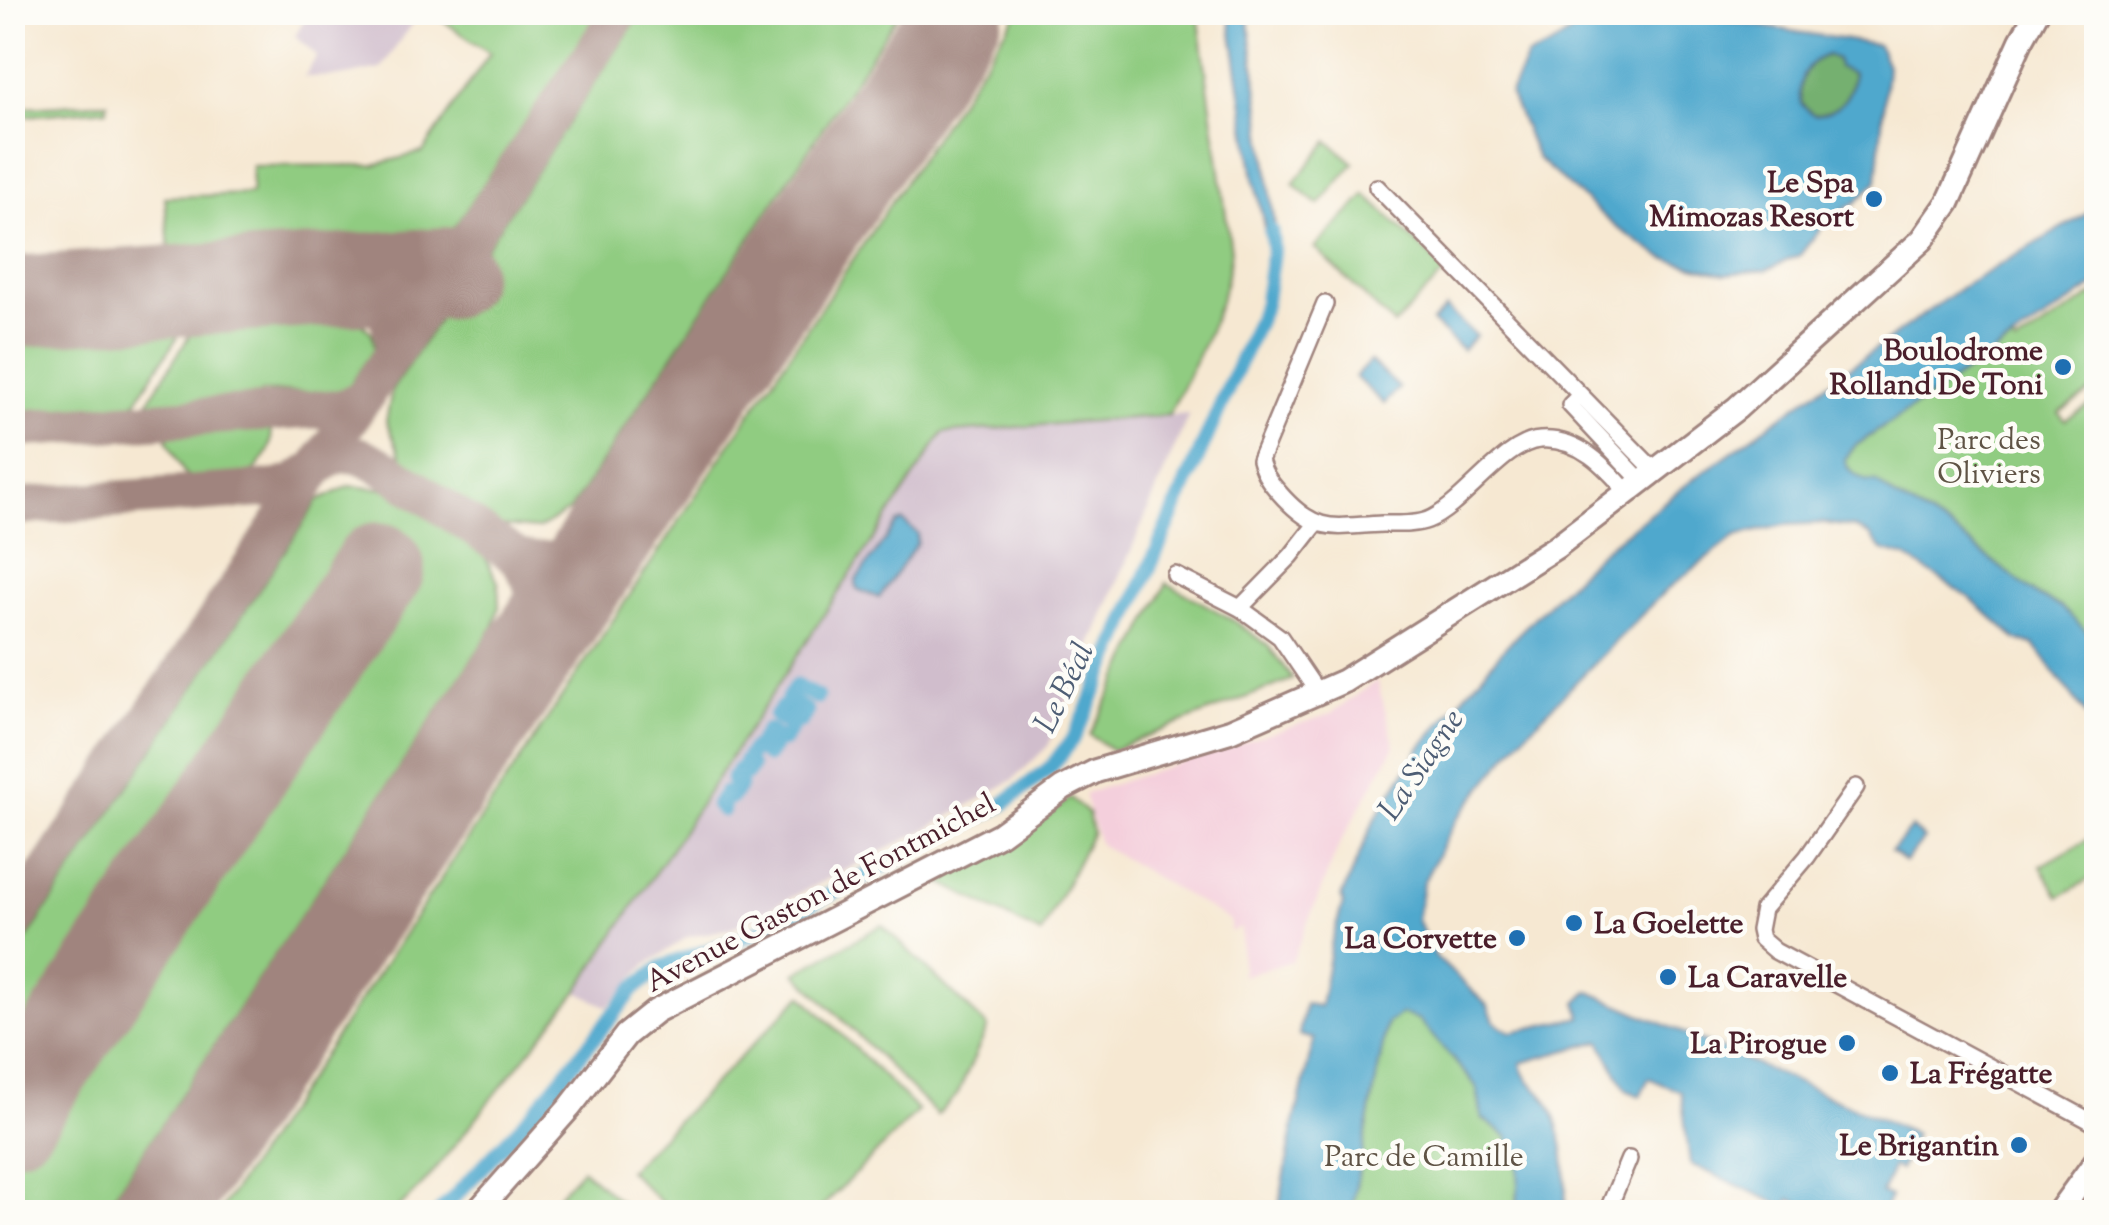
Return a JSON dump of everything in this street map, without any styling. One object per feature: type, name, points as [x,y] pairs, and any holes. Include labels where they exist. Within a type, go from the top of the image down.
[{"type":"main road","name":"Avenue Gaston de Fontmichel","points":[[477,1212],[570,1107],[626,1035],[656,1012],[1000,834],[1063,788],[1096,771],[1230,732],[1318,694],[1368,667],[1540,557],[1643,483],[1784,367],[1937,223],[2037,12]]},
{"type":"main road","points":[[2059,1212],[2096,1161]]},
{"type":"street","points":[[1376,187],[1579,396],[1570,405],[1643,483]]},
{"type":"street","points":[[1326,304],[1260,460],[1263,474],[1304,519],[1324,527],[1426,521],[1518,448],[1537,440],[1564,442],[1643,483]]},
{"type":"street","points":[[1240,608],[1316,524]]},
{"type":"street","points":[[1175,574],[1240,608],[1280,637],[1318,694]]},
{"type":"street","points":[[1856,787],[1807,858],[1763,909],[1758,930],[1761,939],[1775,952],[2096,1124]]},
{"type":"street","points":[[1606,1212],[1628,1159]]},
{"type":"shaded area","points":[[309,12],[419,13],[381,69],[346,76],[304,77],[317,56],[295,36]]},
{"type":"shaded area","points":[[1189,414],[1048,746],[1013,780],[927,829],[729,929],[687,937],[645,966],[608,1007],[577,992],[943,433]]},
{"type":"shaded area","points":[[1377,681],[1395,746],[1340,843],[1292,961],[1242,976],[1241,928],[1230,932],[1230,921],[1099,844],[1084,794],[1330,714]]},
{"type":"green space","points":[[443,12],[599,13],[452,231],[437,240],[402,244],[177,260],[169,250],[165,197],[251,194],[252,166],[374,165],[423,152],[490,53],[439,18]]},
{"type":"green space","points":[[641,13],[899,13],[570,510],[538,529],[502,526],[402,458],[386,421],[392,390]]},
{"type":"green space","points":[[1017,13],[1198,13],[1231,251],[1215,315],[1169,415],[943,433],[577,992],[426,1181],[395,1212],[219,1212]]},
{"type":"green space","points":[[1827,55],[1853,73],[1852,82],[1842,103],[1814,115],[1801,104],[1801,81],[1813,63]]},
{"type":"green space","points":[[107,102],[107,109],[13,117],[13,108]]},
{"type":"green space","points":[[1328,141],[1354,163],[1319,205],[1293,184]]},
{"type":"green space","points":[[1366,195],[1446,271],[1394,325],[1315,248]]},
{"type":"green space","name":"Parc des Oliviers","points":[[2096,293],[2096,388],[2059,413],[2065,420],[2096,402],[2096,644],[2061,607],[2039,597],[1951,529],[1876,482],[1854,474],[1845,459],[1855,446],[2013,341],[2016,345]]},
{"type":"green space","points":[[344,318],[361,323],[372,333],[375,348],[345,392],[262,392],[250,405],[142,411],[193,330]]},
{"type":"green space","points":[[182,330],[131,409],[13,419],[13,340]]},
{"type":"green space","points":[[267,423],[271,445],[250,476],[193,481],[184,473],[167,440],[174,429]]},
{"type":"green space","points":[[349,486],[385,489],[483,553],[498,582],[499,607],[493,628],[103,1212],[13,1212],[13,960],[318,501]]},
{"type":"green space","points":[[1167,583],[1235,621],[1268,646],[1293,679],[1112,750],[1090,735]]},
{"type":"green space","points":[[1070,798],[1088,813],[1092,832],[1041,934],[940,882],[964,865],[1025,835]]},
{"type":"green space","points":[[2096,835],[2096,875],[2059,897],[2041,866]]},
{"type":"green space","points":[[882,925],[988,1027],[957,1095],[937,1115],[796,973]]},
{"type":"green space","points":[[802,995],[918,1111],[817,1212],[671,1212],[628,1170]]},
{"type":"green space","name":"Parc de Camille","points":[[1402,1014],[1418,1018],[1477,1087],[1482,1118],[1509,1138],[1519,1165],[1517,1212],[1351,1212],[1387,1022]]},
{"type":"green space","points":[[582,1169],[632,1212],[543,1212]]},
{"type":"water","points":[[1606,12],[1681,13],[1878,45],[1887,66],[1877,181],[1855,203],[1827,220],[1800,255],[1766,270],[1725,274],[1663,258],[1616,227],[1537,158],[1510,93],[1527,57]],"holes":[[[1827,55],[1837,59],[1838,67],[1853,73],[1850,89],[1837,107],[1814,115],[1801,104],[1804,74],[1819,58]]]},
{"type":"water","points":[[1229,13],[1248,13],[1277,244],[1273,249],[1268,245],[1254,178]]},
{"type":"water","name":"La Siagne","points":[[2096,208],[2096,285],[1855,446],[1845,459],[1854,474],[1876,482],[1951,529],[2039,597],[2061,607],[2087,632],[2096,644],[2096,728],[2034,645],[2017,640],[1970,598],[1906,557],[1882,550],[1871,536],[1853,527],[1822,523],[1784,525],[1736,536],[1665,591],[1522,737],[1455,822],[1423,883],[1417,920],[1436,957],[1488,1006],[1494,1021],[1511,1032],[1582,1017],[1577,1002],[1588,991],[1915,1134],[1900,1170],[1893,1167],[1881,1193],[1890,1197],[1883,1212],[1821,1212],[1790,1199],[1786,1207],[1690,1164],[1681,1092],[1649,1078],[1640,1096],[1626,1090],[1600,1041],[1521,1063],[1553,1113],[1564,1156],[1566,1186],[1564,1212],[1517,1212],[1519,1165],[1505,1149],[1509,1138],[1482,1118],[1477,1087],[1418,1019],[1402,1014],[1387,1023],[1351,1212],[1278,1212],[1314,1039],[1299,1035],[1305,1004],[1320,1006],[1343,903],[1341,897],[1374,821],[1420,748],[1508,644],[1598,554],[1695,478],[1962,287]]},
{"type":"water","points":[[1446,308],[1476,336],[1462,350],[1432,322]]},
{"type":"water","points":[[1370,361],[1399,388],[1384,404],[1355,377]]},
{"type":"water","points":[[903,521],[918,534],[917,543],[879,598],[857,589],[856,580],[897,523]]},
{"type":"water","points":[[1911,828],[1924,839],[1905,862],[1891,851]]},
{"type":"waterway","name":"Le Béal","points":[[440,1212],[536,1110],[634,989],[662,967],[753,934],[1002,805],[1050,768],[1073,739],[1086,713],[1265,304],[1273,249],[1271,231]]},
{"type":"waterway","points":[[723,810],[717,805],[725,793],[731,798],[740,785],[732,780],[739,769],[746,774],[751,767],[744,762],[755,747],[767,756],[773,747],[761,739],[767,730],[783,741],[792,727],[775,716],[782,707],[801,721],[807,711],[788,698],[796,686],[817,697]]},
{"type":"taxiway","points":[[12,926],[620,12]]},
{"type":"taxiway","points":[[341,280],[381,307],[391,326],[395,352]]},
{"type":"taxiway","points":[[12,429],[343,408],[366,396]]},
{"type":"taxiway","points":[[12,507],[278,488],[296,482],[334,456],[348,454],[387,469],[518,558],[573,559],[595,545],[619,521]]},
{"type":"taxiway","points":[[518,558],[532,583],[537,604],[531,654]]},
{"type":"runway","points":[[158,1212],[958,12]]},
{"type":"runway","points":[[12,302],[447,273]]},
{"type":"runway","points":[[12,1116],[379,568]]},
{"type":"place","name":"Le Spa Mimozas Resort","points":[[1874,199]]},
{"type":"place","name":"Boulodrome Rolland De Toni","points":[[2063,367]]},
{"type":"place","name":"La Goelette","points":[[1574,923]]},
{"type":"place","name":"La Corvette","points":[[1517,938]]},
{"type":"place","name":"La Caravelle","points":[[1668,977]]},
{"type":"place","name":"La Pirogue","points":[[1847,1043]]},
{"type":"place","name":"La Frégatte","points":[[1890,1073]]},
{"type":"place","name":"Le Brigantin","points":[[2019,1145]]}]
